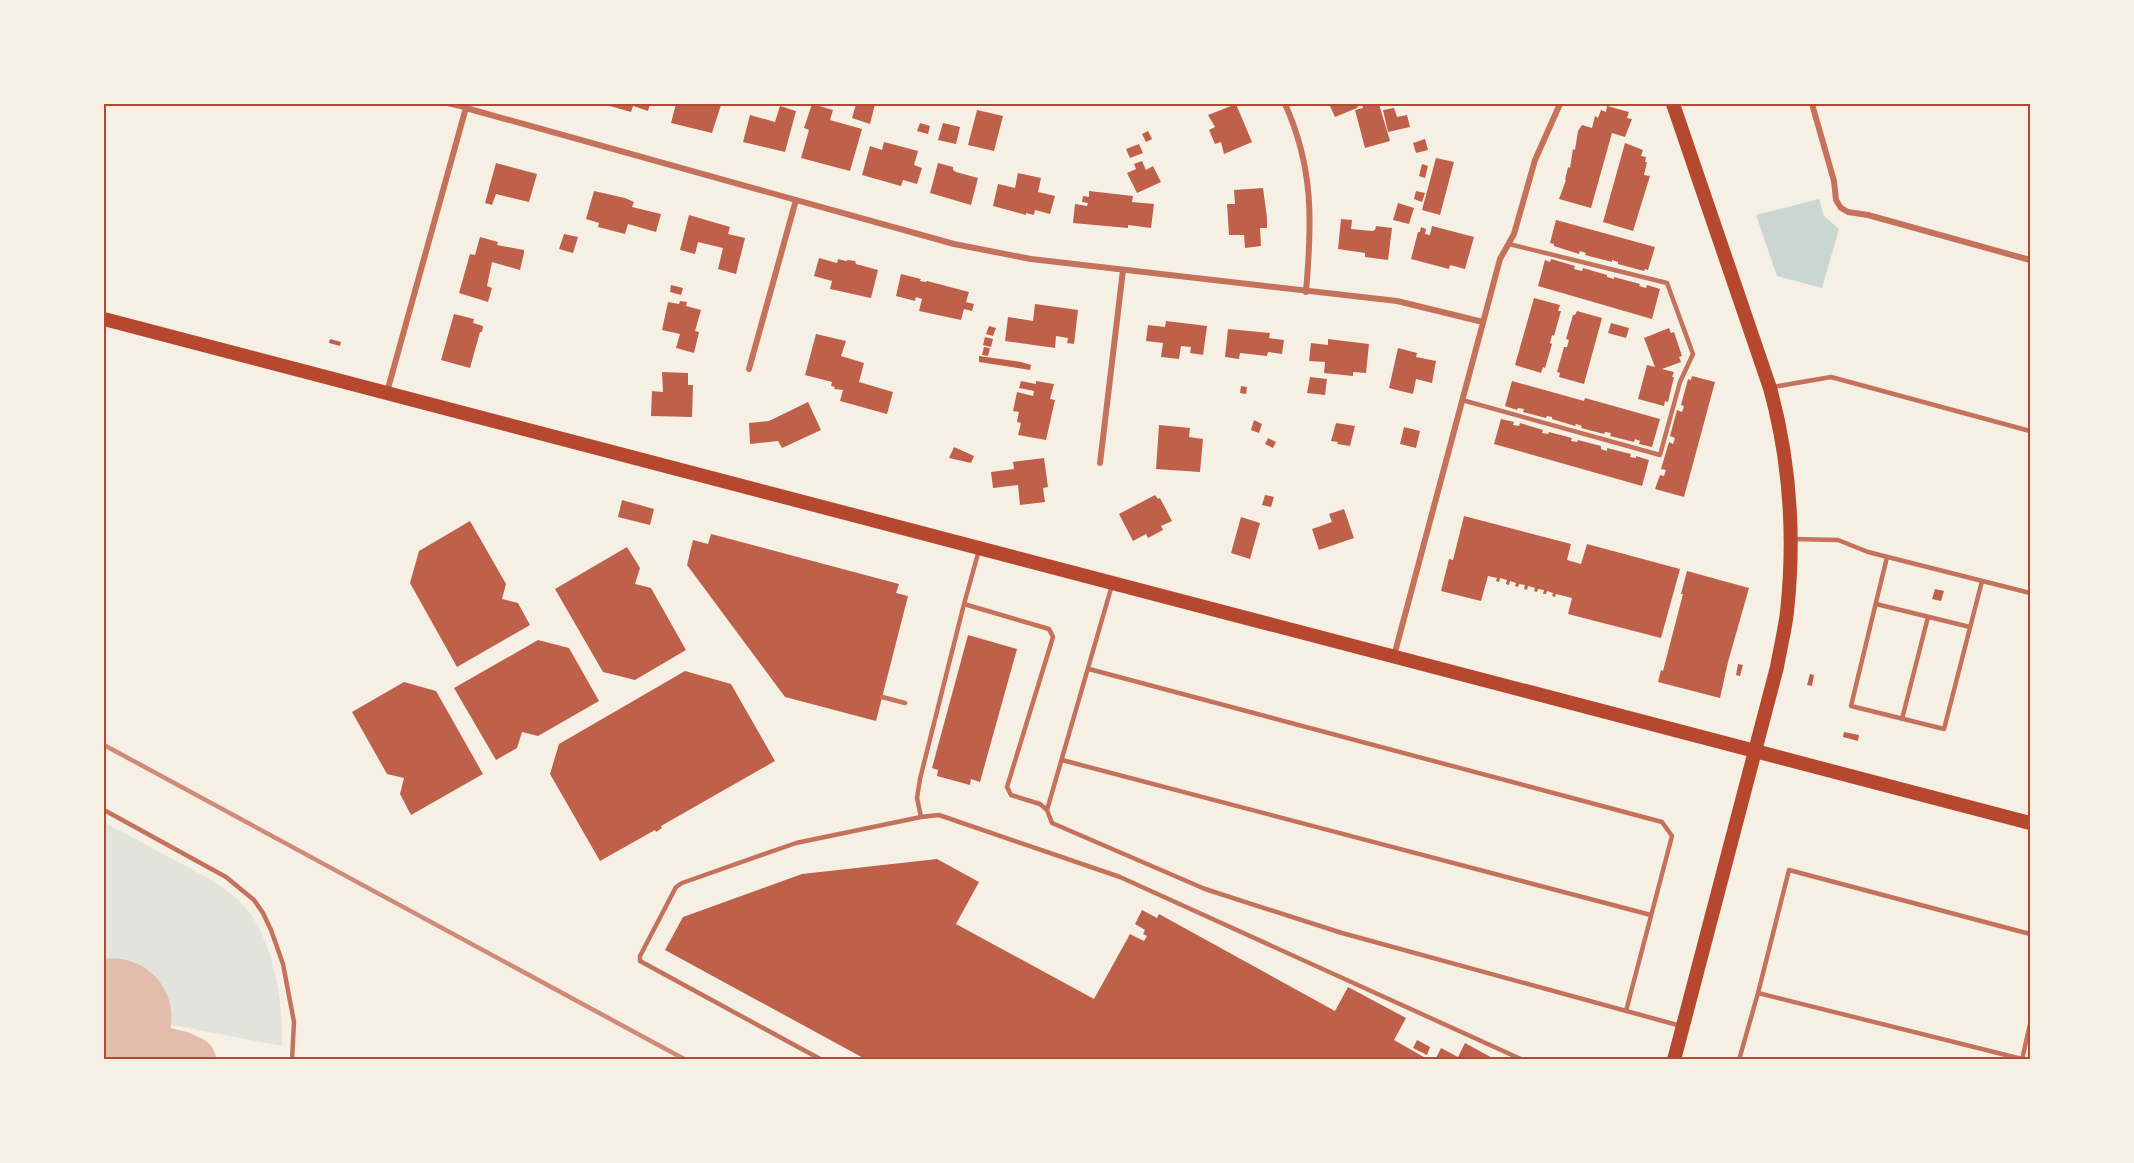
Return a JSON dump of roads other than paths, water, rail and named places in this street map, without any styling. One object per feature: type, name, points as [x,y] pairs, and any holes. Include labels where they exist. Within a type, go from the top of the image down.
[{"type":"main road","points":[[1673,104],[1770,388],[1781,427],[1791,540],[1787,615],[1777,667],[1674,1059]]},
{"type":"main road","points":[[104,319],[2031,823]]},
{"type":"street","points":[[1285,104],[1303,152],[1308,183],[1310,247],[1306,292]]},
{"type":"street","points":[[1394,656],[1500,259],[1514,234],[1534,160],[1560,104]]},
{"type":"street","points":[[1812,104],[1834,181],[1836,200],[1841,208],[1853,214],[1868,215],[2031,260]]},
{"type":"street","points":[[387,393],[467,106],[954,244],[996,253],[1306,292],[1397,301],[1483,322]]},
{"type":"street","points":[[749,369],[796,200]]},
{"type":"street","points":[[1100,463],[1123,270]]},
{"type":"lane","points":[[448,104],[467,106]]},
{"type":"lane","points":[[1462,400],[1660,455],[1680,382],[1693,354],[1667,283],[1509,244]]},
{"type":"lane","points":[[1770,388],[1831,377],[2031,431]]},
{"type":"lane","points":[[1791,540],[1838,540],[1868,552],[2031,593]]},
{"type":"lane","points":[[921,817],[917,798],[920,779],[980,548]]},
{"type":"lane","points":[[1887,557],[1851,706],[1902,719],[1944,729],[1982,581]]},
{"type":"lane","points":[[1047,810],[1113,583]]},
{"type":"lane","points":[[964,604],[1049,629],[1053,637],[1007,787],[1011,795],[1040,804],[1047,810],[1052,823],[1205,889],[1342,933],[1683,1027]]},
{"type":"lane","points":[[1876,604],[1970,627]]},
{"type":"lane","points":[[1902,719],[1928,617]]},
{"type":"lane","points":[[1089,669],[1662,822],[1672,836],[1626,1011]]},
{"type":"lane","points":[[882,697],[905,703]]},
{"type":"lane","points":[[1062,759],[1651,915]]},
{"type":"lane","points":[[104,810],[226,877],[254,900],[271,930],[285,975],[294,1022],[292,1059]]},
{"type":"lane","points":[[822,1059],[640,961],[640,956],[676,887],[682,883],[796,843],[939,815],[948,816],[1120,877],[1522,1059]]},
{"type":"lane","points":[[1739,1059],[1789,870],[2031,934]]},
{"type":"lane","points":[[1758,993],[2022,1059],[2031,1024]]},
{"type":"railway","points":[[104,745],[686,1060]]}]
